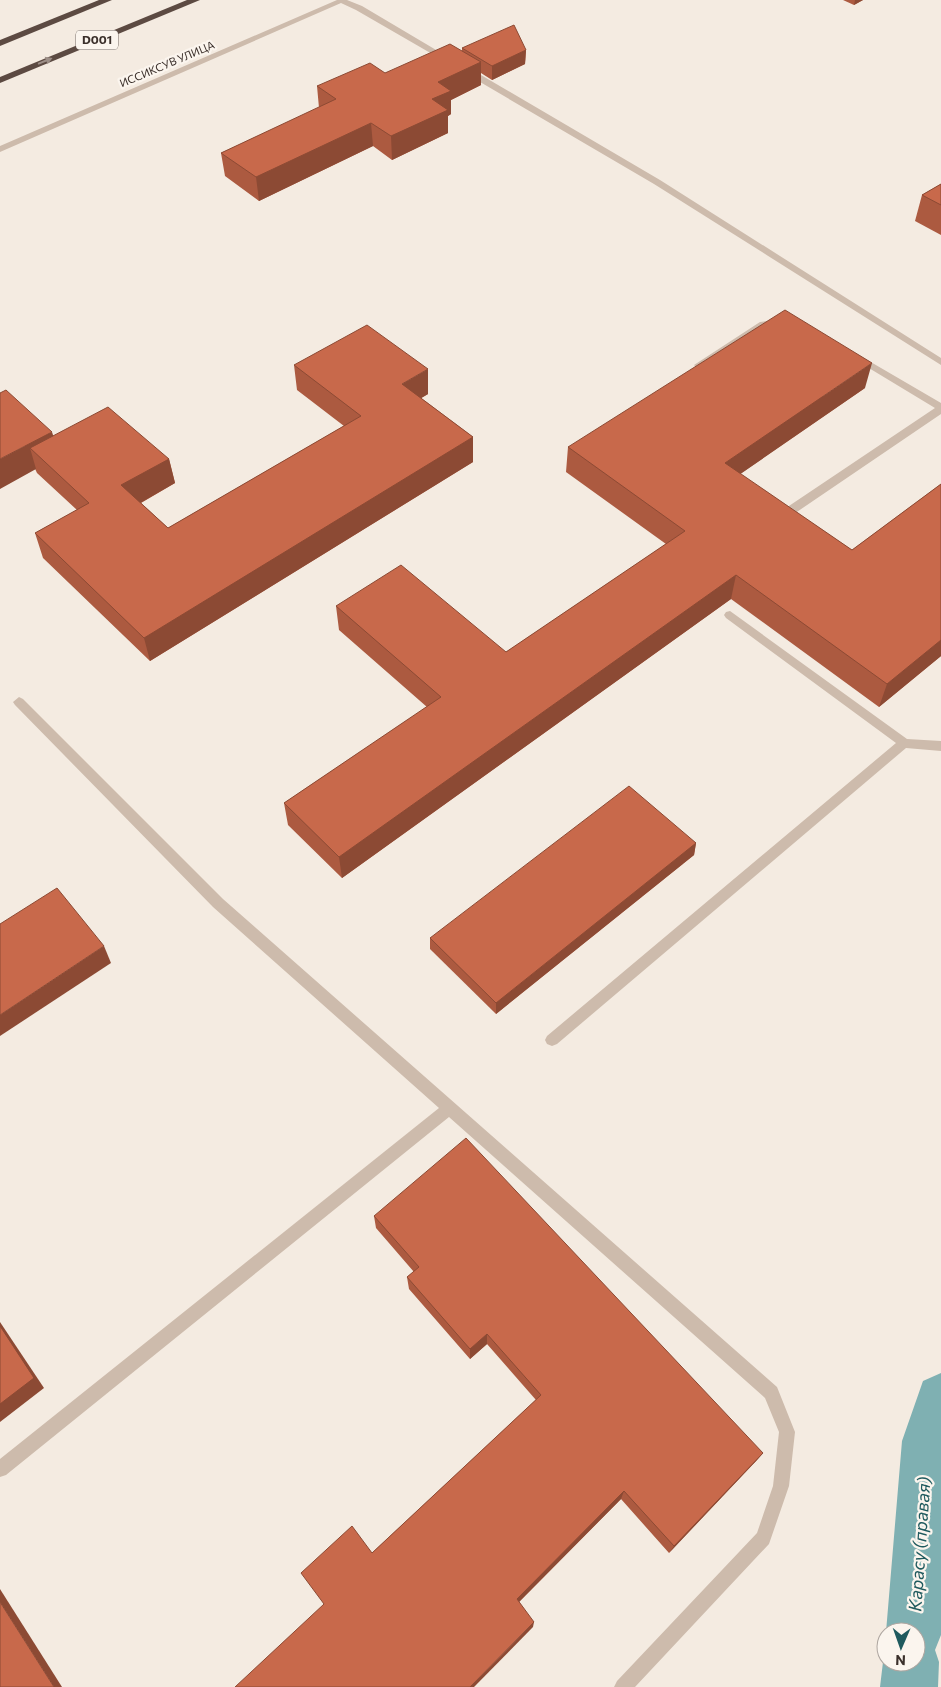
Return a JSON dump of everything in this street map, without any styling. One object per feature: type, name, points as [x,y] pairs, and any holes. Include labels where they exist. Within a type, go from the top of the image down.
[{"type":"highway","name":"D001","points":[[0,42],[107,0]]},
{"type":"highway","name":"D001","points":[[0,80],[195,0]]},
{"type":"street","points":[[343,0],[453,63]]},
{"type":"street","name":"ИССИКСУВ УЛИЦА","points":[[0,149],[343,0]]},
{"type":"street","points":[[462,68],[657,182],[941,362]]},
{"type":"street","points":[[689,371],[762,324],[788,321]]},
{"type":"street","points":[[781,517],[941,408],[848,351]]},
{"type":"street","points":[[730,615],[904,743],[941,746]]},
{"type":"street","points":[[20,702],[218,903],[770,1393],[787,1432],[782,1486],[763,1538],[623,1687]]},
{"type":"street","points":[[552,1040],[904,743]]},
{"type":"street","points":[[0,1469],[450,1108]]},
{"type":"building","points":[[514,25],[526,50],[492,66],[462,48]]},
{"type":"building","points":[[450,44],[481,62],[438,82],[451,91],[432,99],[448,110],[391,136],[371,123],[256,177],[221,153],[336,99],[317,86],[370,63],[385,73]]},
{"type":"building","points":[[941,184],[941,205],[922,195]]},
{"type":"building","points":[[785,310],[872,363],[725,463],[852,550],[941,484],[941,640],[887,684],[736,575],[339,857],[284,803],[441,697],[336,606],[401,565],[506,652],[685,531],[568,447]]},
{"type":"building","points":[[367,325],[428,369],[402,384],[473,437],[144,638],[35,533],[89,503],[30,448],[108,407],[169,459],[121,485],[168,528],[361,416],[294,365]]},
{"type":"building","points":[[6,390],[52,432],[0,459],[0,393]]},
{"type":"building","points":[[629,786],[696,843],[496,1003],[430,938]]},
{"type":"building","points":[[57,888],[104,946],[0,1015],[0,924]]},
{"type":"building","points":[[466,1138],[763,1453],[674,1546],[624,1491],[517,1599],[534,1622],[470,1687],[235,1687],[324,1604],[301,1573],[352,1526],[372,1553],[541,1395],[487,1334],[470,1349],[407,1277],[419,1267],[374,1216]]},
{"type":"building","points":[[0,1326],[34,1378],[0,1404]]},
{"type":"building","points":[[0,1602],[54,1687],[0,1687]]},
{"type":"waterway","name":"Карасу (правая)","points":[[915,1622],[928,1441],[941,1399]]},
{"type":"waterway","name":"Карасу (правая)","points":[[909,1687],[910,1672]]}]
